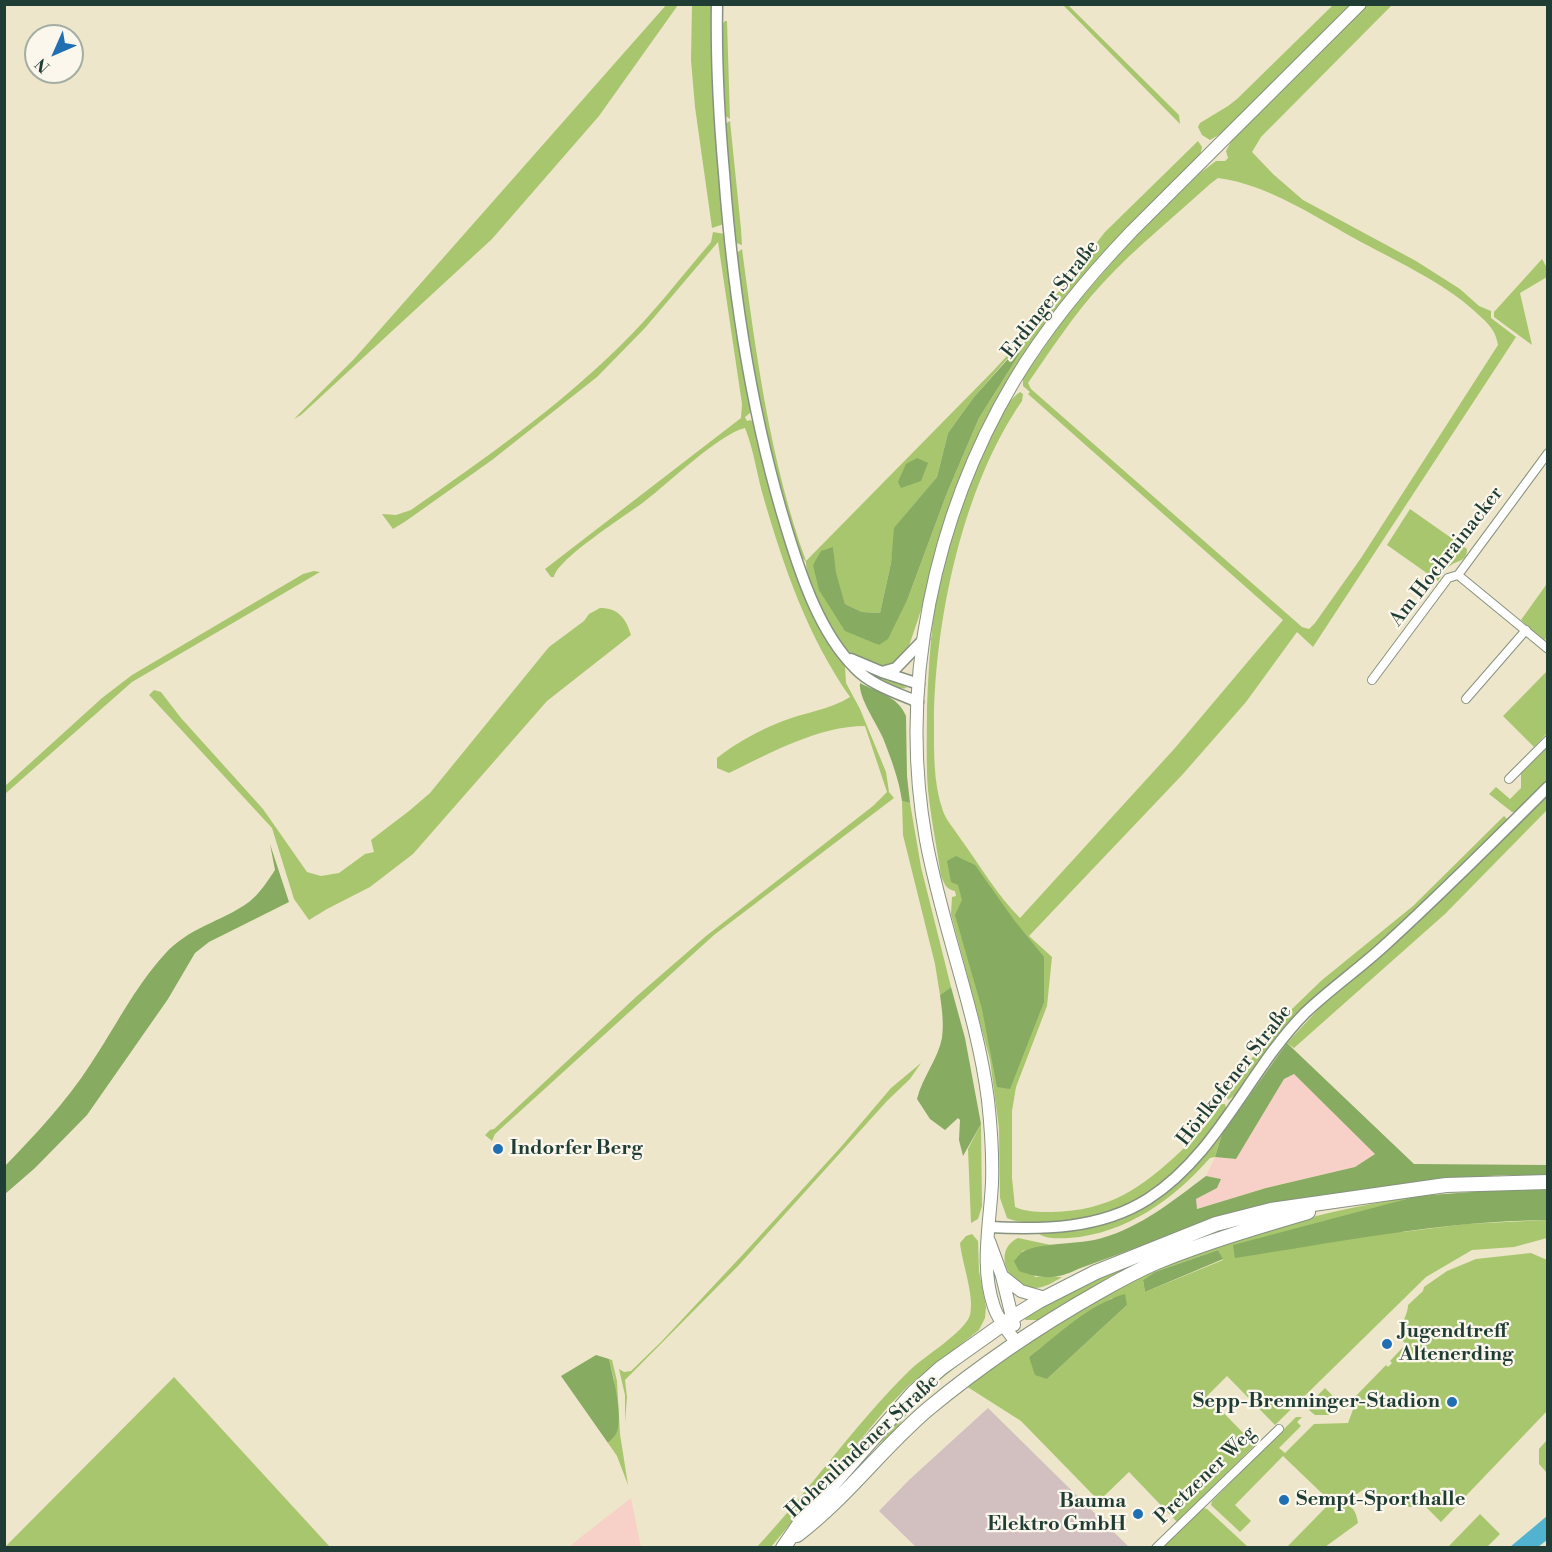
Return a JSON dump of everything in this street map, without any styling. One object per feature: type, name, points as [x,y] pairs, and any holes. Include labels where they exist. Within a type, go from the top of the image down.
[{"type":"main road","name":"Erdinger Straße","points":[[1008,1321],[994,1307],[986,1269],[992,1181],[987,1097],[976,1039],[937,894],[918,776],[918,702],[924,639],[928,612],[950,523],[973,463],[1015,380],[1080,288],[1132,231],[1360,4]]},
{"type":"main road","points":[[1353,1199],[1446,1185],[1548,1182]]},
{"type":"main road","name":"Hohenlindener Straße","points":[[785,1545],[805,1516],[913,1393],[941,1368],[1045,1298],[1108,1266],[1216,1224],[1271,1210],[1353,1199]]},
{"type":"main road","name":"Hohenlindener Straße","points":[[785,1545],[833,1504],[898,1436],[927,1410],[995,1356],[1073,1306],[1155,1263],[1226,1237],[1353,1199]]},
{"type":"main road","points":[[989,1232],[1002,1276],[1008,1321],[1016,1342]]},
{"type":"main road","points":[[1002,1276],[1016,1288],[1045,1298]]},
{"type":"street","points":[[717,4],[718,95],[728,228],[745,354],[756,414],[778,500],[801,573],[819,615],[843,654],[856,670],[877,684],[918,702]]},
{"type":"street","name":"Am Hochrainacker","points":[[1372,680],[1448,578],[1458,575],[1548,453]]},
{"type":"street","points":[[1458,575],[1548,649]]},
{"type":"street","points":[[1466,699],[1526,630]]},
{"type":"street","points":[[882,672],[896,668],[924,639]]},
{"type":"street","points":[[843,654],[861,665],[919,684]]},
{"type":"street","points":[[1509,779],[1548,740]]},
{"type":"street","name":"Hörlkofener Straße","points":[[989,1232],[1091,1223],[1131,1209],[1165,1187],[1198,1155],[1220,1128],[1277,1047],[1306,1013],[1447,888],[1547,790]]},
{"type":"street","name":"Pretzener Weg","points":[[1156,1548],[1278,1429]]},
{"type":"shaded area","points":[[1294,1074],[1376,1153],[1355,1167],[1266,1188],[1196,1209],[1196,1199],[1217,1188],[1221,1179],[1206,1176],[1215,1157],[1236,1159],[1284,1079]]},
{"type":"shaded area","points":[[988,1408],[1129,1547],[916,1547],[879,1511],[909,1480]]},
{"type":"shaded area","points":[[631,1498],[641,1547],[569,1547],[581,1537]]},
{"type":"green space","points":[[667,4],[678,5],[599,116],[492,239],[294,419],[354,359]]},
{"type":"green space","points":[[692,5],[712,5],[715,131],[724,224],[712,228],[695,107],[691,60]]},
{"type":"green space","points":[[1063,5],[1068,5],[1179,115],[1180,124]]},
{"type":"green space","points":[[1333,5],[1352,5],[1222,133],[1210,140],[1202,135],[1198,127],[1200,123],[1237,99]]},
{"type":"green space","points":[[1367,5],[1392,5],[1261,137],[1252,152],[1303,200],[1416,261],[1460,289],[1479,306],[1491,311],[1491,318],[1516,337],[1313,647],[1297,632],[1246,702],[1183,774],[1029,936],[1052,957],[1047,1006],[1016,1087],[1012,1111],[1012,1178],[1015,1207],[1038,1212],[1072,1211],[1108,1202],[1138,1186],[1167,1164],[1213,1117],[1221,1104],[1225,1104],[1227,1112],[1172,1173],[1153,1189],[1132,1202],[1109,1212],[1083,1219],[1052,1222],[1018,1221],[1007,1218],[1000,1198],[999,1128],[990,1060],[951,914],[952,897],[956,896],[955,891],[946,886],[941,876],[929,801],[927,696],[931,636],[937,593],[951,538],[977,467],[1000,416],[1020,392],[1023,394],[1022,401],[1001,435],[984,473],[968,513],[956,555],[940,640],[936,681],[934,755],[936,778],[944,814],[996,889],[1020,918],[1175,748],[1283,620],[1028,394],[1030,392],[1023,386],[1023,378],[1065,317],[1128,244],[1200,173],[1216,161],[1225,161],[1228,158],[1226,151],[1233,138]],"holes":[[[1218,178],[1255,187],[1292,204],[1440,285],[1485,321],[1494,333],[1498,345],[1361,558],[1309,629],[1302,627],[1031,389],[1028,383],[1082,307],[1128,258]]]},
{"type":"green space","points":[[727,21],[730,119],[724,115],[721,26]]},
{"type":"green space","points":[[730,121],[742,245],[736,243],[725,124]]},
{"type":"green space","points":[[1198,141],[1202,147],[1200,156],[1008,381],[982,428],[908,649],[895,662],[885,666],[867,662],[856,656],[841,643],[821,608],[792,526],[775,467],[755,376],[738,275],[738,252],[742,249],[759,367],[774,446],[793,523],[806,561],[1018,344],[1105,232]],"holes":[[[1015,350],[1020,353],[979,418],[947,493],[908,598],[878,645],[813,565],[833,547],[835,573],[845,604],[862,612],[880,613],[891,563],[895,528],[937,477],[948,433],[974,397]]]},
{"type":"green space","points":[[713,232],[725,234],[731,294],[750,407],[750,413],[745,417],[747,421],[754,422],[774,506],[800,585],[845,667],[846,683],[860,709],[886,772],[889,792],[894,798],[714,935],[495,1134],[492,1141],[485,1135],[637,996],[706,936],[873,806],[887,792],[865,726],[830,731],[795,742],[729,773],[717,768],[717,758],[749,737],[783,721],[826,708],[850,697],[822,650],[789,576],[745,428],[734,432],[708,449],[645,501],[594,537],[567,559],[554,577],[551,577],[545,569],[741,418],[742,404],[718,242],[645,328],[597,377],[492,460],[406,521],[393,529],[382,514],[396,515],[411,510],[492,452],[571,391],[644,321],[711,242]]},
{"type":"green space","points":[[1542,259],[1547,268],[1547,277],[1520,293],[1532,345],[1494,317],[1494,312]]},
{"type":"green space","points":[[1016,350],[1020,353],[979,418],[947,493],[908,598],[888,639],[879,645],[845,631],[819,590],[813,565],[821,551],[833,547],[836,573],[845,604],[862,612],[880,613],[891,563],[894,528],[937,477],[948,433],[974,397]]},
{"type":"green space","points":[[917,458],[928,463],[921,481],[901,488],[898,482],[906,464]]},
{"type":"green space","points":[[1410,509],[1467,549],[1464,558],[1449,566],[1438,581],[1387,545]]},
{"type":"green space","points":[[320,572],[132,682],[5,794],[5,786],[102,698],[132,675],[303,574]]},
{"type":"green space","points":[[1546,585],[1547,637],[1544,641],[1521,620]]},
{"type":"green space","points":[[600,608],[612,610],[620,615],[631,635],[547,701],[413,854],[370,887],[309,920],[294,899],[272,828],[149,695],[154,690],[161,692],[181,718],[263,809],[307,872],[321,876],[339,873],[365,854],[374,852],[371,840],[430,793],[549,647],[584,621],[589,614]]},
{"type":"green space","points":[[1547,671],[1547,733],[1534,747],[1503,716]]},
{"type":"green space","points":[[870,673],[897,682],[907,688],[897,689]]},
{"type":"green space","points":[[860,683],[892,699],[906,716],[910,803],[902,801],[892,761],[862,696]]},
{"type":"green space","points":[[1547,746],[1547,782],[1517,812],[1512,812],[1489,794],[1496,787],[1510,799],[1521,788],[1521,772]]},
{"type":"green space","points":[[1547,795],[1547,810],[1445,914],[1294,1048],[1287,1043],[1324,1003],[1417,924]]},
{"type":"green space","points":[[902,801],[910,803],[921,867],[951,987],[940,995],[935,964],[903,835]]},
{"type":"green space","points":[[1504,816],[1508,820],[1385,940],[1322,992],[1238,1093],[1228,1100],[1226,1095],[1271,1031],[1293,1008],[1322,980],[1413,906]]},
{"type":"green space","points":[[270,844],[289,902],[209,942],[195,953],[168,999],[87,1115],[35,1168],[5,1194],[5,1166],[39,1130],[81,1079],[153,968],[184,937],[238,909],[253,899],[263,887],[275,870]]},
{"type":"green space","points":[[956,856],[975,865],[1014,920],[1044,957],[1044,1002],[1010,1089],[997,1087],[982,1009],[955,915],[962,900],[958,885],[951,882],[947,861]]},
{"type":"green space","points":[[951,987],[965,1038],[981,1124],[963,1156],[959,1140],[960,1120],[958,1118],[945,1130],[930,1119],[917,1099],[942,1038],[940,995]]},
{"type":"green space","points":[[1287,1043],[1414,1164],[1547,1165],[1547,1175],[1443,1179],[1309,1199],[1212,1220],[1056,1277],[1035,1276],[1019,1271],[1014,1261],[1024,1251],[1041,1246],[1093,1240],[1116,1233],[1157,1212],[1206,1176],[1221,1179],[1217,1188],[1196,1199],[1197,1209],[1266,1188],[1355,1167],[1375,1154],[1294,1074],[1284,1079],[1236,1159],[1215,1157],[1222,1134]]},
{"type":"green space","points":[[921,1063],[910,1079],[887,1101],[738,1266],[625,1380],[627,1397],[625,1422],[625,1395],[619,1369],[624,1372],[631,1371],[661,1342],[840,1148],[891,1088]]},
{"type":"green space","points":[[981,1124],[982,1206],[978,1219],[971,1223],[968,1149]]},
{"type":"green space","points":[[1222,1134],[1215,1157],[1210,1158],[1165,1200],[1129,1222],[1110,1230],[1069,1238],[1049,1238],[1038,1233],[1096,1226],[1143,1208],[1183,1178]]},
{"type":"green space","points":[[1512,1189],[1547,1189],[1547,1220],[1430,1228],[1235,1258],[1233,1245],[1418,1196]]},
{"type":"green space","points":[[1418,1196],[1369,1210],[1403,1232],[1466,1224],[1547,1220],[1547,1238],[1514,1247],[1472,1250],[1426,1277],[1275,1425],[1227,1376],[1207,1396],[1255,1445],[1177,1522],[1129,1472],[1099,1501],[1021,1421],[966,1386],[1018,1348],[1070,1315],[1124,1286],[1179,1261],[1236,1239],[1355,1207]],"holes":[[[1218,1250],[1223,1260],[1145,1292],[1143,1280],[1155,1272]],[[1112,1298],[1127,1305],[1047,1379],[1029,1357],[1075,1321]]]},
{"type":"green space","points":[[1271,1216],[1218,1232],[1142,1262],[1040,1320],[1025,1320],[1028,1314],[1147,1258],[1208,1235]]},
{"type":"green space","points":[[972,1234],[978,1241],[979,1271],[986,1307],[985,1318],[979,1330],[908,1386],[886,1409],[771,1547],[756,1548],[889,1392],[915,1365],[967,1322],[971,1299],[960,1243],[966,1236]]},
{"type":"green space","points":[[1018,1238],[1051,1245],[1022,1251],[1035,1277],[1062,1277],[1035,1288],[1018,1282],[1011,1276],[1005,1260],[1006,1251],[1010,1244]]},
{"type":"green space","points":[[1218,1250],[1223,1259],[1145,1292],[1143,1280],[1155,1272]]},
{"type":"green space","name":"Sepp-Brenninger-Stadion","points":[[1531,1253],[1547,1260],[1547,1411],[1441,1522],[1426,1507],[1410,1507],[1395,1503],[1367,1487],[1344,1503],[1354,1510],[1358,1523],[1325,1547],[1287,1547],[1331,1502],[1283,1456],[1235,1505],[1251,1521],[1240,1532],[1211,1505],[1212,1501],[1296,1417],[1302,1417],[1297,1422],[1301,1426],[1279,1448],[1285,1453],[1314,1424],[1348,1423],[1354,1407],[1350,1402],[1386,1365],[1388,1367],[1392,1363],[1390,1361],[1406,1344],[1399,1337],[1408,1305],[1423,1291],[1424,1287],[1447,1271],[1476,1259]]},
{"type":"green space","points":[[1125,1294],[1127,1305],[1047,1379],[1035,1375],[1029,1357],[1086,1313]]},
{"type":"green space","points":[[977,1350],[919,1397],[897,1428],[877,1447],[914,1401],[954,1365]]},
{"type":"green space","points":[[596,1355],[609,1359],[618,1406],[617,1432],[608,1443],[561,1376]]},
{"type":"green space","points":[[609,1359],[612,1360],[617,1381],[620,1434],[628,1485],[617,1456],[608,1443],[617,1432],[614,1379]]},
{"type":"green space","points":[[174,1377],[330,1547],[5,1547],[5,1545]]},
{"type":"green space","points":[[1325,1388],[1335,1398],[1332,1402],[1338,1408],[1330,1415],[1315,1415],[1309,1410],[1309,1404]]},
{"type":"green space","points":[[1547,1440],[1547,1473],[1539,1464],[1539,1449]]},
{"type":"green space","points":[[1203,1508],[1207,1509],[1248,1547],[1160,1548]]},
{"type":"green space","points":[[1480,1514],[1500,1534],[1487,1547],[1448,1547]]},
{"type":"water","points":[[1547,1516],[1547,1540],[1538,1547],[1510,1547]]},
{"type":"place","name":"Indorfer Berg","points":[[498,1149]]},
{"type":"place","name":"Jugendtreff Altenerding","points":[[1387,1344]]},
{"type":"place","name":"Sepp-Brenninger-Stadion","points":[[1452,1402]]},
{"type":"place","name":"Sempt-Sporthalle","points":[[1284,1500]]},
{"type":"place","name":"Bauma Elektro GmbH","points":[[1138,1514]]}]
